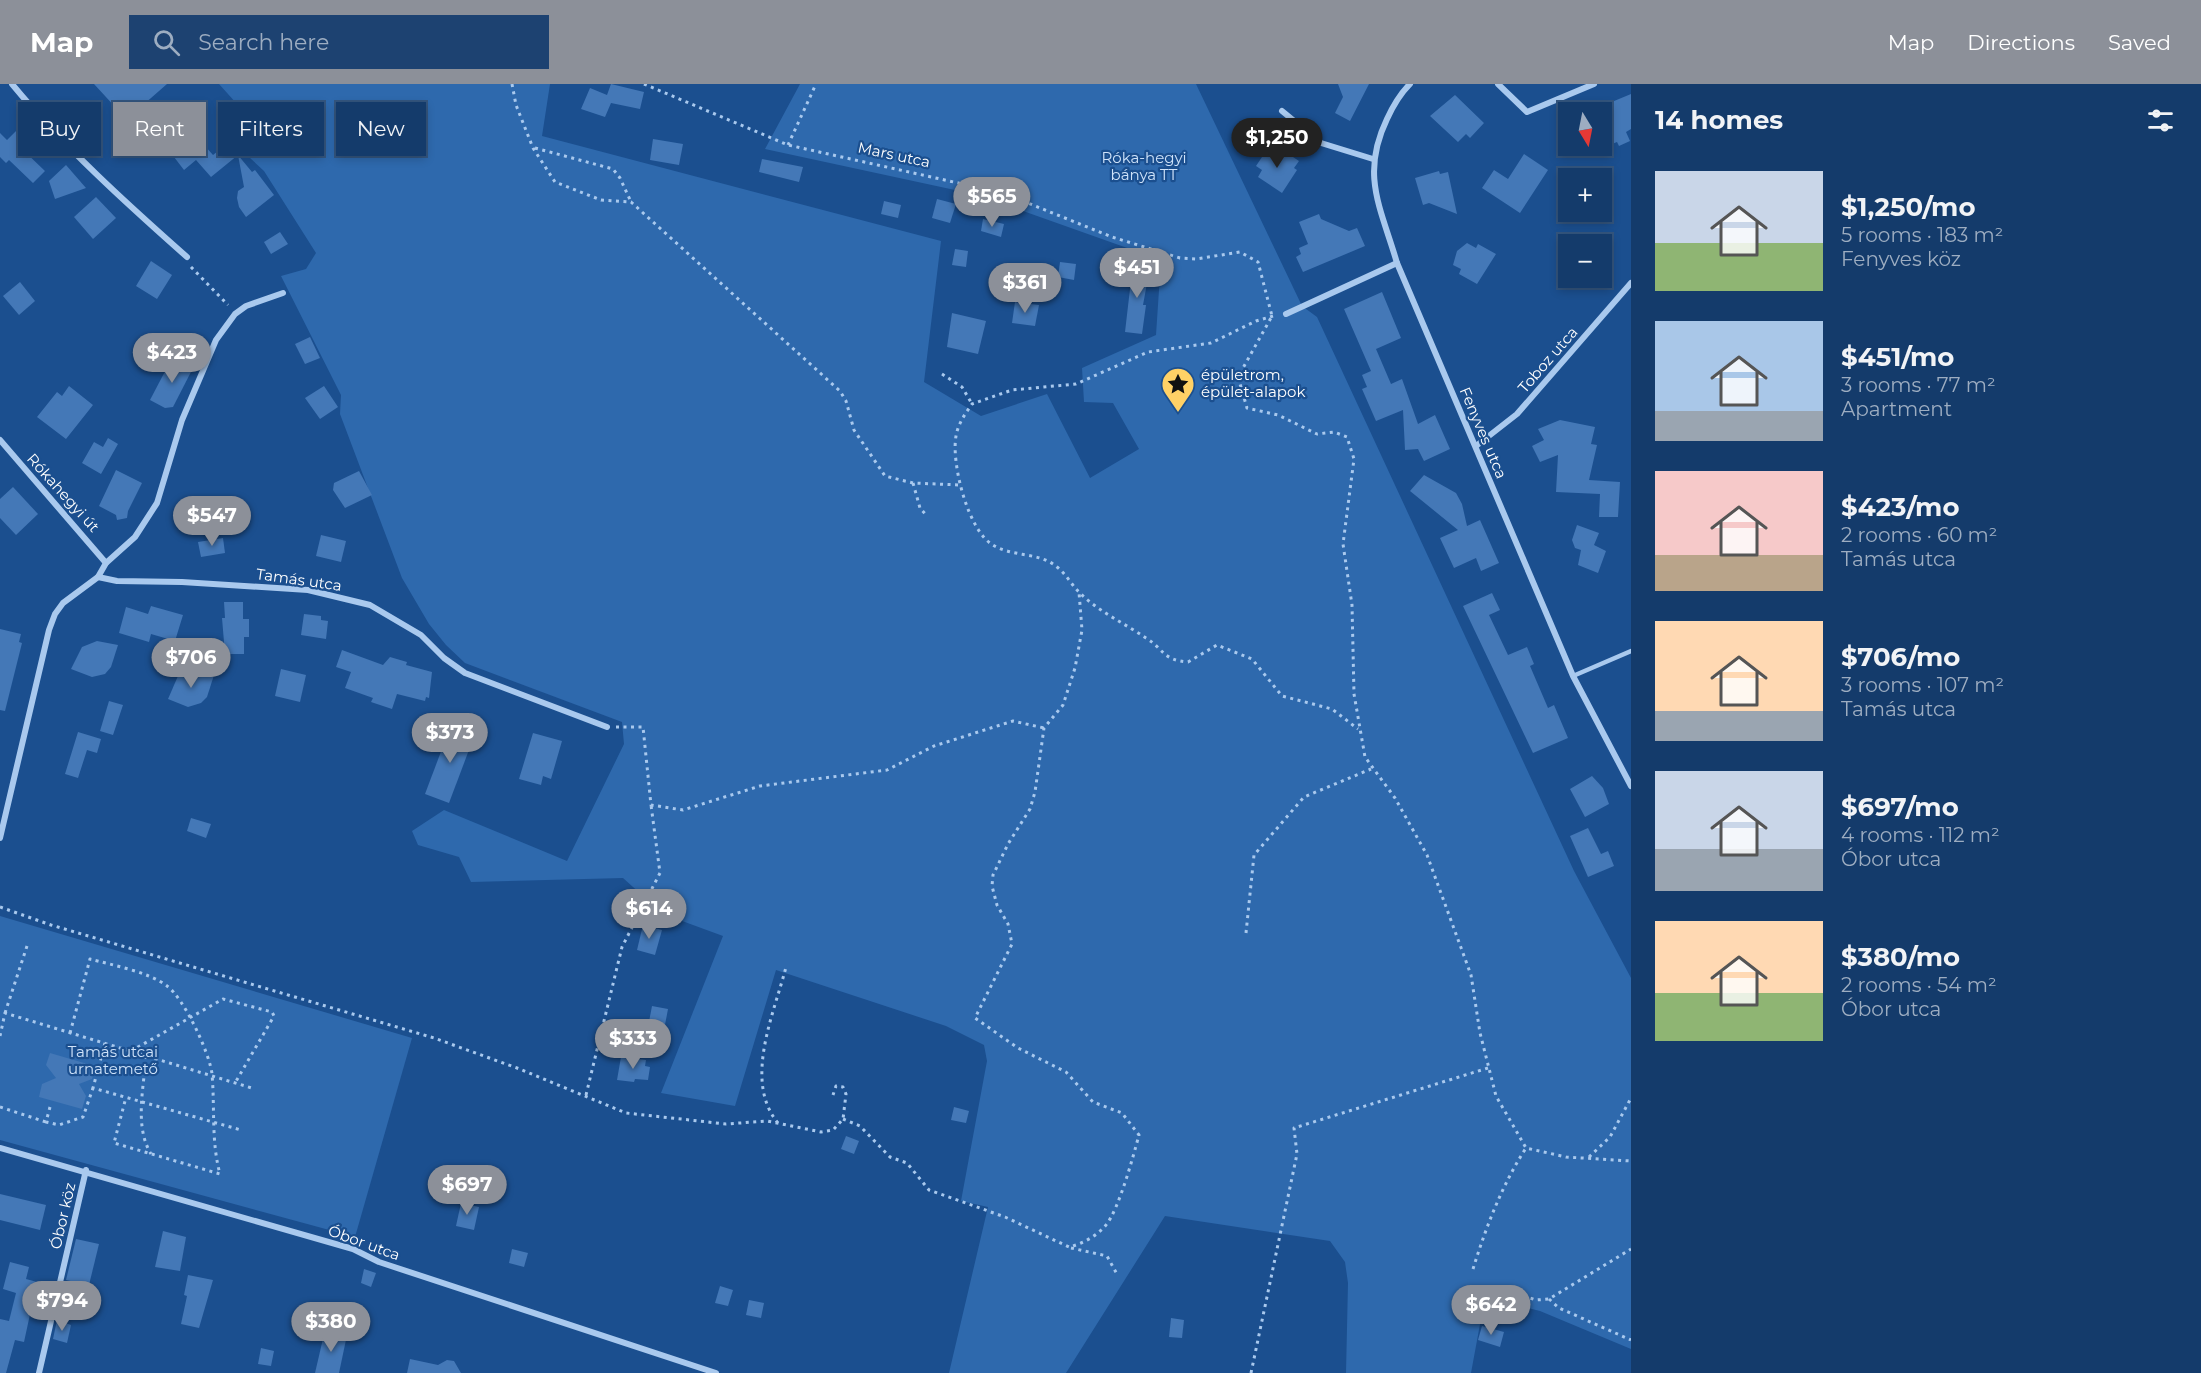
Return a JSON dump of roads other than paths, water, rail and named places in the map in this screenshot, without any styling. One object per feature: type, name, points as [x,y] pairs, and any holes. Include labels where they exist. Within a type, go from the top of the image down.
[{"type":"street","points":[[12,84],[35,112],[142,217],[187,257]]},
{"type":"street","points":[[1498,84],[1527,112],[1594,84]]},
{"type":"street","name":"Fenyves utca","points":[[1406,86],[1379,136],[1373,159],[1376,194],[1397,263],[1573,676],[1631,786]]},
{"type":"street","points":[[1282,111],[1321,143],[1373,159]]},
{"type":"street","points":[[1286,314],[1397,263]]},
{"type":"street","name":"Toboz utca","points":[[1476,446],[1517,414],[1631,283]]},
{"type":"street","points":[[0,838],[49,630],[55,614],[63,603],[98,577],[106,563],[135,537],[157,503],[182,420],[216,340],[235,314],[246,306],[283,293]]},
{"type":"street","name":"Rókahegyi út","points":[[0,440],[106,563]]},
{"type":"street","name":"Tamás utca","points":[[98,577],[117,581],[182,582],[308,590],[370,605],[421,634],[444,658],[465,673],[607,727]]},
{"type":"street","name":"Óbor utca","points":[[0,1148],[86,1170],[353,1249],[380,1262],[716,1373]]},
{"type":"street","name":"Óbor köz","points":[[39,1373],[86,1170]]},
{"type":"lane","points":[[1573,676],[1631,651]]},
{"type":"place","name":"épületrom, épület-alapok","points":[[1178,413]]},
{"type":"park label","name":"Róka-hegyi bánya TT","points":[[1144,166]]},
{"type":"park label","name":"Tamás utcai urnatemető","points":[[113,1060]]}]
